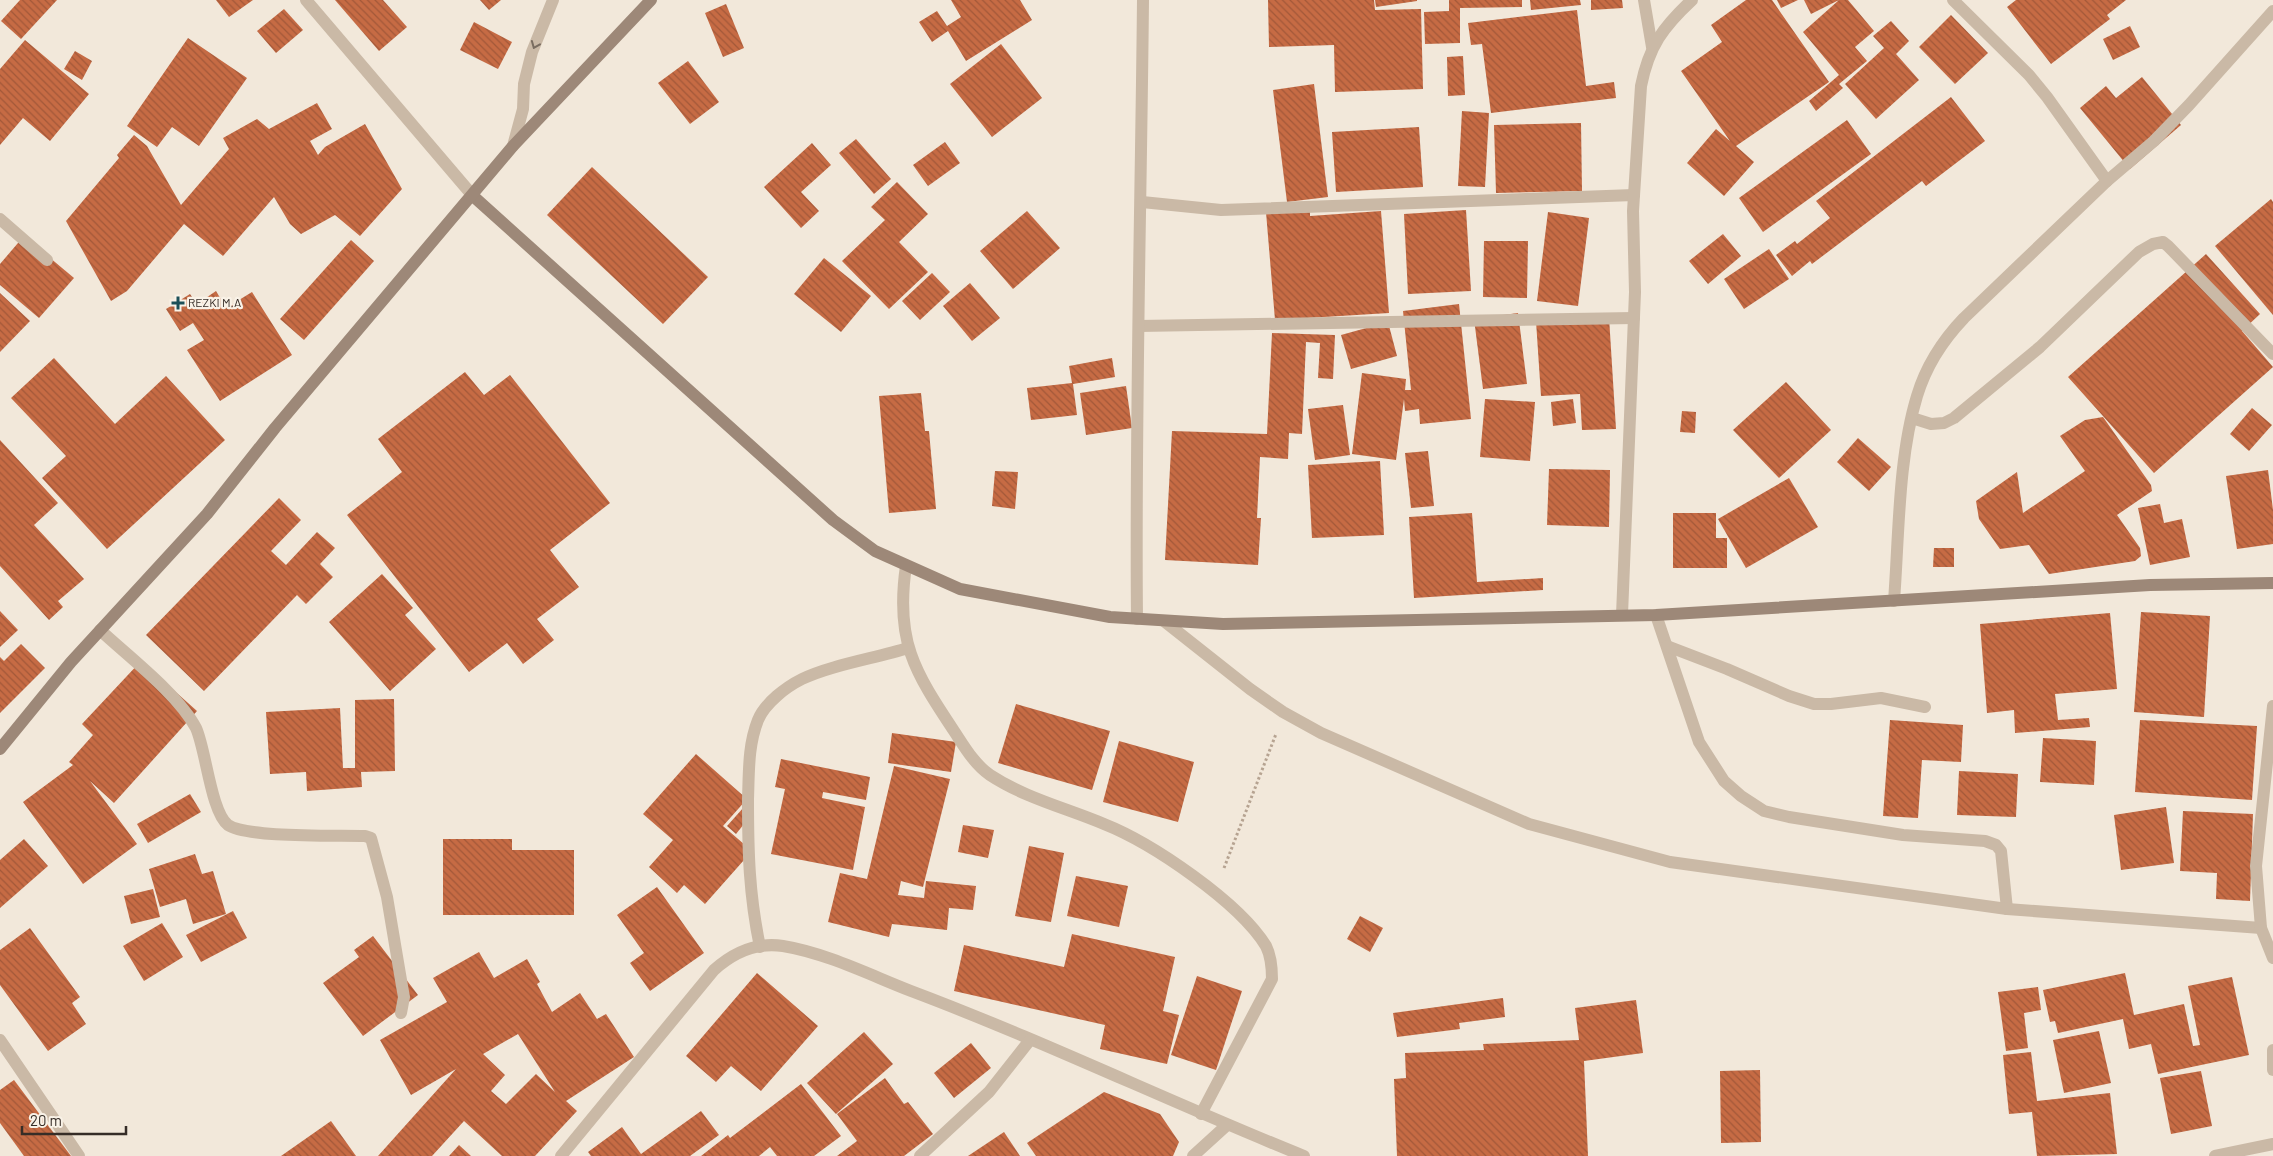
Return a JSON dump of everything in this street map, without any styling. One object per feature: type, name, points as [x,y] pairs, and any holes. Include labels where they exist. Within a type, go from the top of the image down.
[{"type":"street","points":[[306,0],[473,196],[808,499],[875,551],[960,589],[1101,615],[1137,619],[1223,624],[1303,624],[1402,619],[1656,615],[2150,585],[2273,583]]},
{"type":"street","points":[[513,146],[523,110],[524,84],[530,59],[553,0]]},
{"type":"street","points":[[0,749],[100,630],[207,514],[282,421],[473,196],[513,146],[651,0]]},
{"type":"street","points":[[1137,619],[1136,468],[1142,202],[1143,0]]},
{"type":"street","points":[[1644,0],[1652,48]]},
{"type":"street","points":[[1622,615],[1634,318],[1634,195],[1641,86],[1645,66],[1662,30],[1692,0]]},
{"type":"street","points":[[1953,0],[2035,83],[2107,181]]},
{"type":"street","points":[[1894,601],[1905,456],[1912,418],[1923,380],[1949,334],[2107,181],[2154,141],[2189,105],[2273,11]]},
{"type":"street","points":[[1142,202],[1230,210],[1634,195]]},
{"type":"street","points":[[0,219],[47,260]]},
{"type":"street","points":[[1912,418],[1938,424],[1944,423],[1964,411],[2040,347],[2130,260],[2153,244],[2163,242],[2273,354]]},
{"type":"street","points":[[1139,326],[1634,318]]},
{"type":"street","points":[[906,566],[902,616],[908,648],[917,673],[970,755],[990,775],[1037,800],[1106,824],[1157,851],[1226,900],[1248,923],[1267,948],[1271,962],[1272,979],[1200,1114]]},
{"type":"street","points":[[1656,615],[1699,742],[1724,781],[1741,796],[1764,811],[1789,817],[1903,835],[1985,841],[1996,845],[2001,851],[2007,908]]},
{"type":"street","points":[[1164,621],[1250,690],[1283,712],[1321,733],[1529,824],[1670,862],[2007,908],[2261,928]]},
{"type":"street","points":[[100,630],[175,700],[188,715],[196,729],[221,815],[228,825],[255,832],[365,836],[371,838],[386,897],[404,997],[401,1013]]},
{"type":"street","points":[[1667,646],[1814,704],[1831,704],[1881,698],[1925,707]]},
{"type":"street","points":[[760,947],[753,914],[747,844],[750,752],[759,718],[784,690],[801,679],[821,671],[908,648]]},
{"type":"street","points":[[2273,706],[2256,866],[2261,928],[2273,958]]},
{"type":"street","points":[[561,1156],[714,970],[727,958],[742,950],[781,946],[811,953],[981,1017],[1200,1114],[1304,1156]]},
{"type":"street","points":[[0,1040],[79,1156]]},
{"type":"street","points":[[920,1156],[989,1092],[1030,1040]]},
{"type":"street","points":[[2273,1050],[2273,1070]]},
{"type":"street","points":[[1193,1156],[1227,1125]]},
{"type":"street","points":[[2215,1156],[2273,1144]]},
{"type":"path","points":[[1213,891],[1237,837],[1283,712]]},
{"type":"building","points":[[20,0],[57,0],[21,39],[1,21]]},
{"type":"building","points":[[216,0],[253,0],[229,17]]},
{"type":"building","points":[[335,0],[383,0],[407,27],[379,51]]},
{"type":"building","points":[[480,0],[501,0],[489,10]]},
{"type":"building","points":[[951,0],[1020,0],[1032,20],[966,61],[948,31],[932,42],[919,22],[937,11],[947,26],[961,17]]},
{"type":"building","points":[[1268,0],[1374,0],[1375,10],[1421,9],[1423,89],[1335,92],[1334,45],[1269,47]]},
{"type":"building","points":[[1375,0],[1417,0],[1417,1],[1376,7]]},
{"type":"building","points":[[1449,0],[1522,0],[1522,7],[1460,8],[1460,43],[1425,44],[1424,12],[1449,11]]},
{"type":"building","points":[[1530,0],[1580,0],[1581,5],[1531,10]]},
{"type":"building","points":[[1591,0],[1622,0],[1623,8],[1591,10]]},
{"type":"building","points":[[1746,0],[1772,0],[1829,82],[1736,146],[1754,162],[1724,196],[1687,163],[1716,129],[1730,141],[1681,71],[1722,42],[1711,25]]},
{"type":"building","points":[[1777,0],[1798,0],[1781,8]]},
{"type":"building","points":[[1804,0],[1839,0],[1811,14]]},
{"type":"building","points":[[1839,0],[1848,0],[1874,31],[1855,47],[1867,61],[1839,84],[1843,88],[1816,111],[1809,101],[1839,75],[1803,32]]},
{"type":"building","points":[[2016,0],[2126,0],[2107,15],[2110,19],[2051,64],[2007,7]]},
{"type":"building","points":[[726,4],[744,48],[723,57],[705,13]]},
{"type":"building","points":[[284,9],[303,30],[276,53],[257,31]]},
{"type":"building","points":[[1577,10],[1586,86],[1614,82],[1616,98],[1491,113],[1482,44],[1471,45],[1468,23]]},
{"type":"building","points":[[1951,15],[1988,53],[1955,84],[1919,47]]},
{"type":"building","points":[[1891,21],[1909,41],[1896,54],[1919,80],[1876,119],[1845,84],[1884,48],[1873,36]]},
{"type":"building","points":[[474,22],[512,42],[498,69],[460,50]]},
{"type":"building","points":[[2130,26],[2140,47],[2113,60],[2103,39]]},
{"type":"building","points":[[188,38],[247,78],[199,146],[172,127],[157,147],[127,126]]},
{"type":"building","points":[[25,40],[89,94],[50,141],[23,118],[0,145],[0,69]]},
{"type":"building","points":[[1001,44],[1042,98],[992,137],[950,84]]},
{"type":"building","points":[[75,51],[92,61],[82,80],[64,69]]},
{"type":"building","points":[[1463,56],[1465,95],[1448,96],[1447,57]]},
{"type":"building","points":[[688,61],[719,102],[690,124],[658,83]]},
{"type":"building","points":[[2142,77],[2181,125],[2130,169],[2080,108],[2106,86],[2116,98]]},
{"type":"building","points":[[1314,84],[1328,197],[1287,202],[1273,90]]},
{"type":"building","points":[[1951,97],[1985,141],[1926,186],[1922,181],[1812,264],[1810,261],[1792,276],[1776,255],[1795,241],[1797,244],[1830,218],[1816,201]]},
{"type":"building","points":[[317,103],[332,129],[310,141],[318,155],[325,147],[365,124],[402,189],[360,236],[335,215],[301,234],[290,224],[274,197],[223,256],[184,224],[127,291],[111,301],[66,221],[119,158],[117,155],[134,135],[147,146],[181,205],[229,149],[223,138],[257,119],[269,129]]},
{"type":"building","points":[[1462,111],[1489,113],[1485,187],[1458,186]]},
{"type":"building","points":[[1847,120],[1871,154],[1763,232],[1739,198]]},
{"type":"building","points":[[1581,123],[1582,191],[1496,193],[1494,125]]},
{"type":"building","points":[[1419,127],[1423,187],[1336,192],[1332,132]]},
{"type":"building","points":[[856,139],[891,179],[874,194],[839,153]]},
{"type":"building","points":[[945,142],[960,163],[928,186],[913,165]]},
{"type":"building","points":[[812,143],[831,165],[801,192],[819,211],[801,228],[764,187]]},
{"type":"building","points":[[592,167],[708,277],[663,324],[547,215]]},
{"type":"building","points":[[897,182],[928,214],[899,242],[928,272],[889,309],[842,261],[885,220],[871,207]]},
{"type":"building","points":[[2271,199],[2273,202],[2273,315],[2215,246]]},
{"type":"building","points":[[1310,209],[1310,216],[1381,211],[1389,313],[1275,320],[1266,212]]},
{"type":"building","points":[[1466,210],[1471,291],[1408,294],[1404,214]]},
{"type":"building","points":[[1027,211],[1060,248],[1013,289],[980,251]]},
{"type":"building","points":[[1548,212],[1589,218],[1578,306],[1537,301]]},
{"type":"building","points":[[1723,234],[1741,256],[1708,284],[1689,261]]},
{"type":"building","points":[[24,236],[74,278],[39,318],[0,285],[0,264]]},
{"type":"building","points":[[351,240],[374,261],[304,340],[280,319]]},
{"type":"building","points":[[1484,241],[1528,241],[1527,298],[1483,297]]},
{"type":"building","points":[[1769,249],[1789,279],[1744,309],[1724,279]]},
{"type":"building","points":[[2206,254],[2260,314],[2242,331],[2273,367],[2154,473],[2068,377]]},
{"type":"building","points":[[824,258],[871,296],[841,332],[794,294]]},
{"type":"building","points":[[932,273],[950,292],[920,320],[902,301]]},
{"type":"building","points":[[970,283],[1000,318],[972,341],[943,306]]},
{"type":"building","points":[[216,291],[226,308],[252,292],[292,355],[220,401],[187,350],[204,340],[193,323],[180,331],[166,309],[190,294],[197,304]]},
{"type":"building","points":[[0,293],[30,321],[0,352]]},
{"type":"building","points":[[1459,304],[1471,419],[1420,424],[1419,409],[1405,411],[1404,399],[1396,460],[1352,454],[1362,373],[1406,379],[1405,390],[1411,390],[1403,311]]},
{"type":"building","points":[[1518,313],[1527,384],[1483,389],[1474,319]]},
{"type":"building","points":[[1609,317],[1616,429],[1582,430],[1580,394],[1541,396],[1536,321]]},
{"type":"building","points":[[1388,322],[1397,356],[1351,369],[1341,335]]},
{"type":"building","points":[[1272,333],[1335,335],[1333,379],[1318,378],[1320,343],[1306,342],[1302,434],[1289,433],[1288,459],[1260,457],[1257,518],[1261,518],[1258,565],[1165,560],[1172,431],[1267,434]]},
{"type":"building","points":[[54,358],[115,424],[166,376],[225,440],[107,549],[42,478],[66,456],[11,398]]},
{"type":"building","points":[[1112,358],[1115,377],[1073,384],[1077,415],[1031,420],[1027,388],[1072,383],[1069,366]]},
{"type":"building","points":[[465,372],[484,395],[510,375],[610,503],[550,550],[579,587],[537,619],[554,640],[523,664],[507,643],[469,672],[347,515],[402,472],[378,439]]},
{"type":"building","points":[[1786,382],[1831,430],[1779,478],[1733,430]]},
{"type":"building","points":[[1126,386],[1132,428],[1086,435],[1080,393]]},
{"type":"building","points":[[921,393],[925,431],[929,431],[936,509],[889,513],[879,396]]},
{"type":"building","points":[[1485,399],[1535,402],[1530,461],[1480,457]]},
{"type":"building","points":[[1573,399],[1576,423],[1553,426],[1551,402]]},
{"type":"building","points":[[1343,405],[1350,455],[1315,460],[1308,409]]},
{"type":"building","points":[[2252,408],[2272,425],[2249,451],[2230,434]]},
{"type":"building","points":[[1682,411],[1696,412],[1695,433],[1680,432]]},
{"type":"building","points":[[2103,417],[2151,485],[2152,491],[2117,515],[2140,548],[2141,556],[2135,561],[2049,574],[2029,545],[2000,549],[1979,519],[1976,501],[2017,472],[2023,513],[2085,471],[2060,436],[2085,420]]},
{"type":"building","points":[[1858,438],[1891,467],[1869,491],[1837,462]]},
{"type":"building","points":[[0,440],[58,503],[34,525],[84,579],[58,601],[63,607],[49,620],[0,566]]},
{"type":"building","points":[[1428,451],[1434,506],[1411,508],[1405,453]]},
{"type":"building","points":[[1380,461],[1384,535],[1312,538],[1308,465]]},
{"type":"building","points":[[1549,469],[1610,470],[1609,527],[1547,525]]},
{"type":"building","points":[[2268,470],[2273,510],[2273,544],[2237,549],[2226,476]]},
{"type":"building","points":[[995,471],[1018,472],[1015,509],[992,506]]},
{"type":"building","points":[[1789,478],[1818,527],[1746,568],[1718,519]]},
{"type":"building","points":[[279,498],[301,520],[271,551],[286,565],[317,532],[335,548],[320,564],[333,577],[306,604],[297,595],[204,691],[146,635]]},
{"type":"building","points":[[2160,504],[2164,523],[2182,519],[2190,557],[2150,565],[2138,508]]},
{"type":"building","points":[[1472,513],[1477,582],[1543,578],[1543,590],[1414,598],[1409,517]]},
{"type":"building","points":[[1673,513],[1716,513],[1716,538],[1727,538],[1727,568],[1673,568]]},
{"type":"building","points":[[1934,548],[1954,548],[1954,567],[1933,567]]},
{"type":"building","points":[[382,574],[413,608],[405,615],[436,649],[390,691],[329,622]]},
{"type":"building","points":[[0,611],[18,630],[0,647]]},
{"type":"building","points":[[2141,612],[2210,616],[2204,717],[2134,712]]},
{"type":"building","points":[[2110,613],[2117,689],[2055,694],[2058,720],[2089,718],[2090,727],[2015,733],[2014,710],[1987,713],[1980,624]]},
{"type":"building","points":[[21,644],[45,668],[0,713],[0,657],[4,661]]},
{"type":"building","points":[[141,661],[197,711],[114,803],[90,781],[137,844],[83,884],[23,802],[73,765],[69,762],[93,735],[82,724]]},
{"type":"building","points":[[394,699],[395,771],[361,772],[362,787],[307,791],[306,772],[270,774],[266,712],[340,708],[343,768],[355,768],[355,700]]},
{"type":"building","points":[[1016,704],[1110,731],[1092,790],[998,763]]},
{"type":"building","points":[[1890,720],[1963,725],[1961,762],[1922,760],[1918,818],[1883,816]]},
{"type":"building","points":[[2140,720],[2257,726],[2252,800],[2135,792]]},
{"type":"building","points":[[892,733],[956,742],[951,772],[888,763]]},
{"type":"building","points":[[2043,738],[2096,741],[2094,785],[2040,782]]},
{"type":"building","points":[[1119,741],[1194,762],[1178,822],[1103,802]]},
{"type":"building","points":[[696,754],[747,799],[723,826],[752,851],[705,904],[684,885],[677,893],[649,867],[673,840],[643,814]]},
{"type":"building","points":[[781,759],[870,777],[866,800],[823,792],[822,798],[865,807],[853,870],[771,854],[785,789],[775,787]]},
{"type":"building","points":[[894,766],[950,779],[923,887],[901,881],[898,895],[924,898],[926,881],[976,886],[973,910],[949,908],[947,930],[892,924],[889,937],[828,922],[840,873],[867,879]]},
{"type":"building","points":[[1959,771],[2018,774],[2016,817],[1957,815]]},
{"type":"building","points":[[190,794],[201,812],[148,843],[137,824]]},
{"type":"building","points":[[744,807],[752,814],[736,834],[727,826]]},
{"type":"building","points":[[2166,807],[2174,863],[2121,870],[2114,815]]},
{"type":"building","points":[[2183,811],[2253,814],[2250,901],[2216,899],[2217,873],[2180,871]]},
{"type":"building","points":[[963,825],[994,830],[988,858],[958,852]]},
{"type":"building","points":[[24,839],[48,866],[0,908],[0,860]]},
{"type":"building","points":[[443,839],[512,839],[512,850],[574,850],[574,915],[443,915]]},
{"type":"building","points":[[1029,846],[1064,853],[1051,922],[1015,916]]},
{"type":"building","points":[[195,854],[202,874],[213,871],[226,914],[193,924],[186,899],[160,907],[149,869]]},
{"type":"building","points":[[1076,876],[1128,886],[1119,927],[1067,916]]},
{"type":"building","points":[[657,887],[704,953],[650,991],[630,963],[644,953],[617,915]]},
{"type":"building","points":[[153,889],[160,917],[131,924],[124,896]]},
{"type":"building","points":[[233,911],[247,938],[201,962],[186,935]]},
{"type":"building","points":[[1360,916],[1383,928],[1370,952],[1347,939]]},
{"type":"building","points":[[162,923],[183,957],[144,981],[123,946]]},
{"type":"building","points":[[30,928],[80,997],[72,1003],[86,1024],[48,1051],[0,985],[0,950]]},
{"type":"building","points":[[1072,934],[1175,957],[1163,1011],[1179,1015],[1167,1064],[1100,1049],[1105,1025],[954,991],[964,945],[1064,967]]},
{"type":"building","points":[[373,936],[418,995],[363,1036],[323,983],[359,957],[354,950]]},
{"type":"building","points":[[479,952],[494,978],[527,959],[540,982],[537,984],[552,1012],[580,993],[597,1019],[606,1014],[634,1057],[566,1101],[577,1111],[535,1156],[502,1156],[464,1121],[432,1156],[378,1156],[456,1069],[411,1095],[380,1040],[447,1002],[433,978]],"holes":[[[518,1034],[555,1092],[536,1074],[506,1104],[491,1091],[505,1075],[483,1054]]]},
{"type":"building","points":[[757,973],[818,1026],[761,1091],[731,1066],[716,1082],[686,1056]]},
{"type":"building","points":[[2125,973],[2134,1015],[2184,1004],[2193,1046],[2200,1045],[2188,986],[2232,977],[2249,1055],[2158,1074],[2151,1044],[2129,1049],[2123,1019],[2058,1033],[2055,1021],[2050,1022],[2043,990]]},
{"type":"building","points":[[1197,976],[1242,991],[1216,1070],[1171,1055]]},
{"type":"building","points":[[2038,987],[2041,1010],[2024,1013],[2028,1048],[2006,1051],[1998,992]]},
{"type":"building","points":[[1503,998],[1505,1017],[1459,1023],[1460,1029],[1397,1037],[1393,1013]]},
{"type":"building","points":[[1636,1000],[1643,1053],[1584,1061],[1588,1156],[1397,1156],[1394,1079],[1406,1078],[1405,1053],[1484,1050],[1483,1044],[1579,1040],[1575,1008]]},
{"type":"building","points":[[2099,1031],[2111,1083],[2064,1093],[2053,1040]]},
{"type":"building","points":[[864,1032],[893,1064],[836,1114],[807,1083]]},
{"type":"building","points":[[971,1043],[991,1068],[954,1098],[934,1073]]},
{"type":"building","points":[[2031,1052],[2037,1101],[2110,1093],[2117,1154],[2037,1156],[2032,1112],[2009,1114],[2003,1055]]},
{"type":"building","points":[[1760,1070],[1761,1142],[1721,1143],[1720,1071]]},
{"type":"building","points":[[2201,1071],[2212,1126],[2171,1134],[2160,1078]]},
{"type":"building","points":[[885,1078],[904,1104],[908,1102],[933,1134],[904,1156],[837,1156],[857,1141],[837,1114]]},
{"type":"building","points":[[14,1080],[71,1156],[24,1156],[0,1123],[0,1090]]},
{"type":"building","points":[[801,1084],[841,1136],[814,1156],[777,1156],[770,1147],[759,1156],[701,1156],[728,1135],[730,1138]]},
{"type":"building","points":[[1104,1092],[1160,1114],[1179,1142],[1173,1156],[1036,1156],[1027,1143]]},
{"type":"building","points":[[701,1111],[719,1135],[690,1156],[591,1156],[588,1152],[622,1127],[641,1154]]},
{"type":"building","points":[[331,1121],[356,1156],[281,1156]]},
{"type":"building","points":[[1004,1132],[1020,1156],[968,1156]]},
{"type":"building","points":[[459,1145],[471,1156],[449,1156]]},
{"type":"place","name":"REZKI M.A","points":[[178,303]]}]
